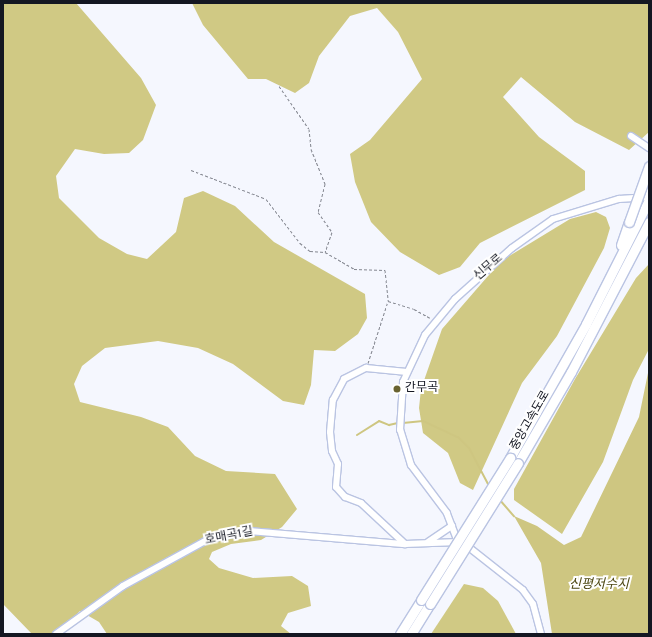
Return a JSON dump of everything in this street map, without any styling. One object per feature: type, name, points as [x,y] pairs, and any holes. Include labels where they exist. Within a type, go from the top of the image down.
[{"type":"highway","points":[[633,222],[649,166]]},
{"type":"highway","points":[[633,222],[649,198]]},
{"type":"highway","name":"중앙고속도로","points":[[400,634],[514,460],[609,277],[633,222]]},
{"type":"highway","name":"중앙고속도로","points":[[411,634],[593,330],[649,222]]},
{"type":"highway","points":[[593,330],[610,306],[649,234]]},
{"type":"street","points":[[632,136],[649,148]]},
{"type":"street","points":[[649,185],[649,198]]},
{"type":"street","name":"신무로","points":[[452,526],[447,513],[411,465],[400,430],[399,416],[407,372],[417,347],[436,322],[477,278],[553,219],[619,199],[649,198]]},
{"type":"street","points":[[405,544],[361,503],[345,497],[336,487],[339,475],[330,432],[333,400],[344,379],[366,368],[407,372]]},
{"type":"street","points":[[428,542],[452,526],[462,542],[523,590],[533,604],[541,634]]},
{"type":"street","name":"호매곡1길","points":[[56,634],[122,586],[209,539],[249,531],[405,544],[462,542]]},
{"type":"path","points":[[279,86],[309,129],[311,149],[325,184],[318,212],[332,232],[325,252]]},
{"type":"path","points":[[191,170],[266,200],[300,243],[310,251],[325,252],[354,270],[385,270],[388,301],[366,368]]},
{"type":"path","points":[[388,301],[414,308],[436,322]]},
{"type":"shaded area","points":[[3,3],[76,3],[141,78],[156,105],[143,140],[129,153],[104,154],[75,149],[56,176],[59,198],[99,238],[127,254],[147,259],[176,232],[184,198],[203,191],[235,206],[274,242],[365,294],[367,318],[358,334],[335,351],[314,350],[311,385],[304,405],[283,401],[233,364],[198,348],[158,341],[105,348],[82,366],[74,384],[80,402],[141,417],[168,427],[195,456],[226,471],[275,474],[297,509],[282,527],[261,540],[231,544],[212,552],[209,559],[219,568],[253,578],[292,576],[308,586],[311,606],[288,613],[281,626],[291,634],[107,634],[99,622],[80,611],[55,634],[32,634],[3,604]]},
{"type":"shaded area","points":[[192,3],[649,3],[649,132],[629,150],[575,122],[521,77],[503,97],[539,137],[585,171],[585,190],[480,243],[460,267],[439,275],[400,252],[371,222],[355,182],[350,154],[370,140],[422,79],[398,32],[377,8],[350,16],[319,56],[309,83],[295,93],[266,79],[248,79],[203,25]]},
{"type":"shaded area","points":[[596,212],[606,217],[610,228],[604,248],[557,336],[522,383],[473,490],[460,483],[448,453],[423,433],[419,408],[421,389],[442,329],[501,261],[570,219]]},
{"type":"shaded area","points":[[649,264],[649,349],[633,380],[603,462],[562,534],[514,500],[514,489],[575,379],[636,278]]},
{"type":"shaded area","points":[[464,584],[483,588],[498,601],[516,634],[431,634]]},
{"type":"water","name":"신평저수지","points":[[649,368],[649,634],[552,634],[541,563],[514,516],[537,526],[564,545],[581,537],[639,417]]},
{"type":"waterway","points":[[357,435],[379,421],[389,425],[398,423]]},
{"type":"waterway","points":[[403,423],[423,421],[458,437],[469,448],[489,486]]},
{"type":"waterway","points":[[499,499],[514,516]]},
{"type":"place","name":"간무곡","points":[[397,389]]}]
